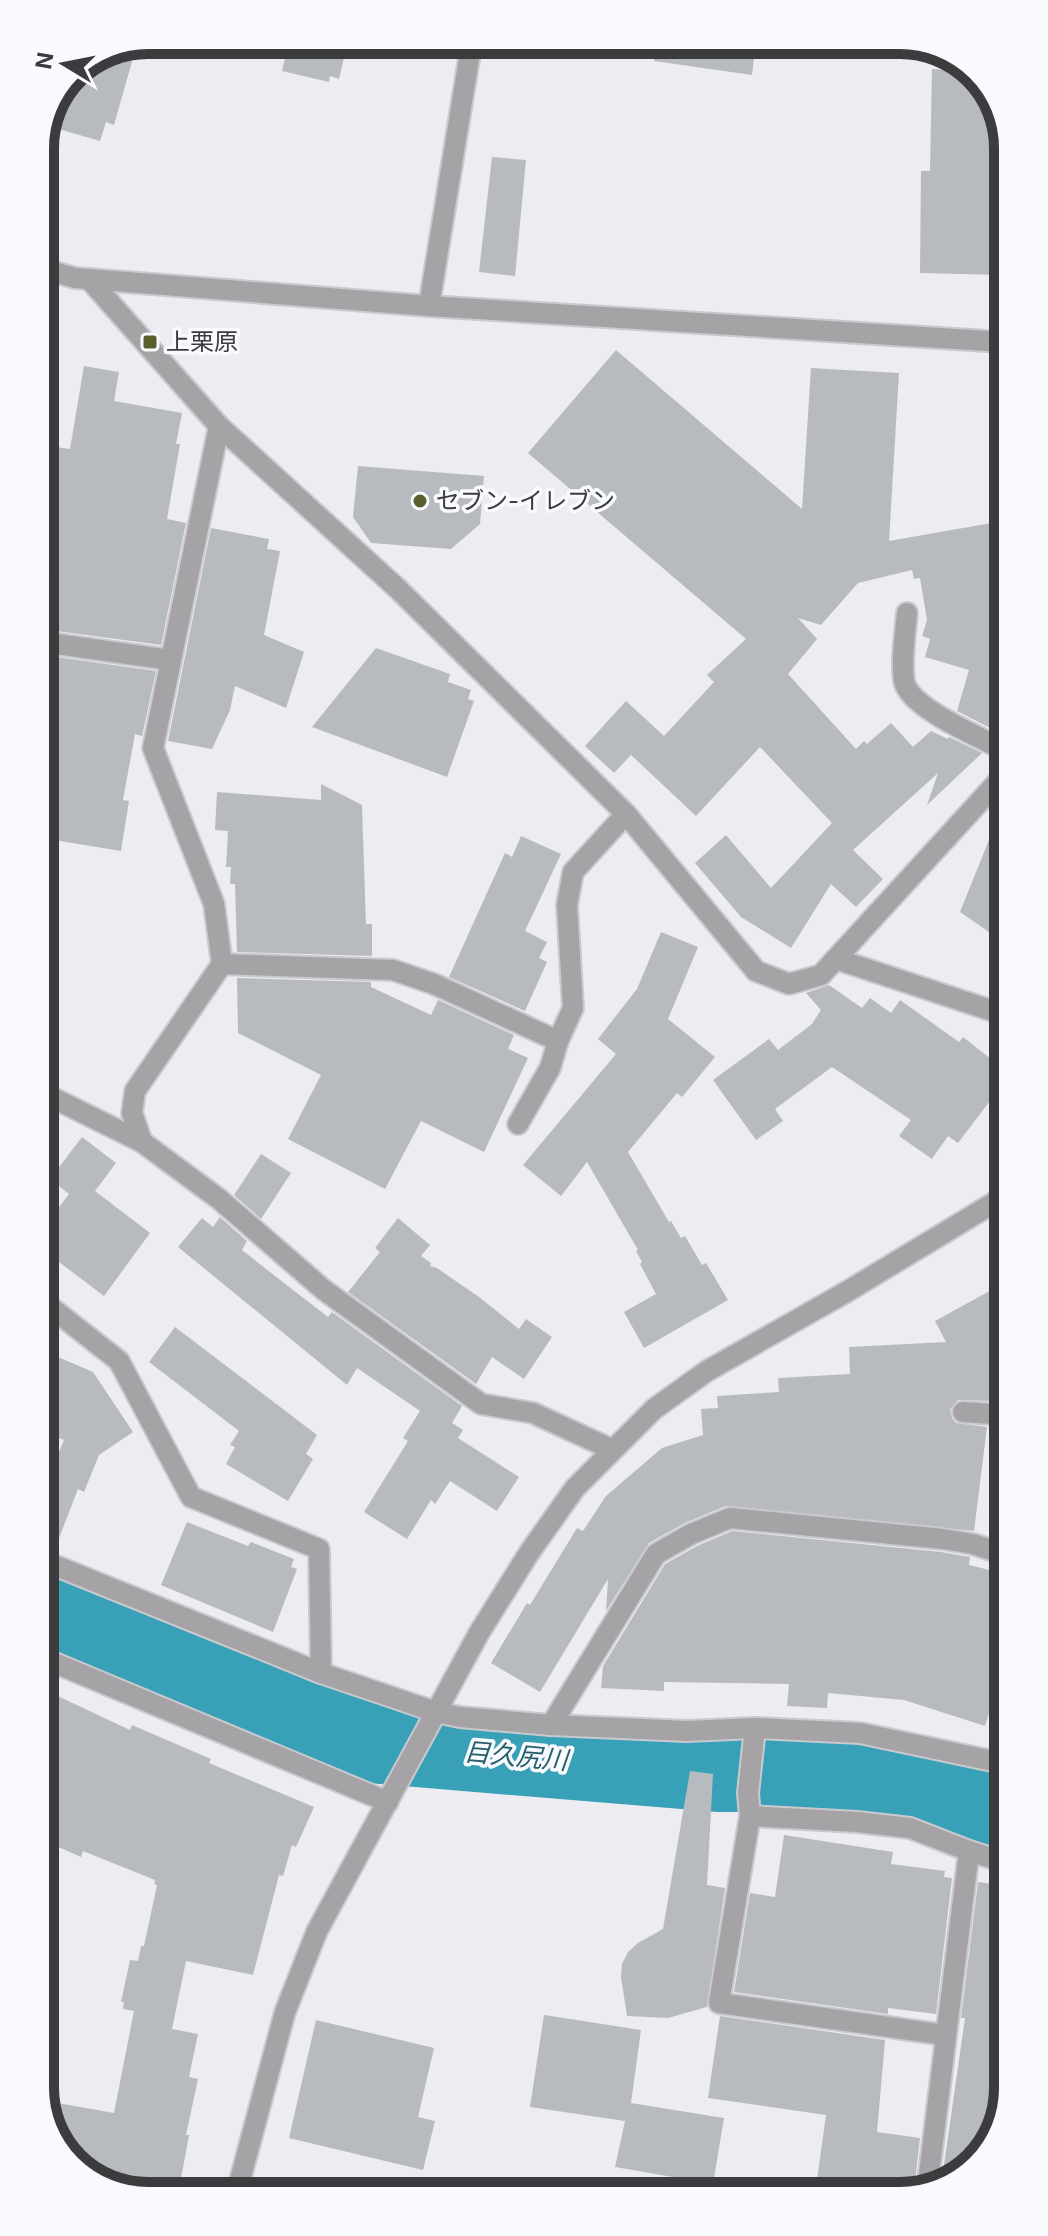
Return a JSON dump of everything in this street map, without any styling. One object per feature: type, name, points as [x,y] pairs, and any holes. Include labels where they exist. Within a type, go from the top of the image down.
[{"type":"street","points":[[429,306],[470,54]]},
{"type":"street","points":[[54,271],[89,279],[429,306],[994,341]]},
{"type":"street","points":[[89,279],[219,426],[398,589],[626,814],[756,971],[789,984],[821,975],[994,786]]},
{"type":"street","points":[[142,1142],[132,1113],[135,1091],[222,964],[214,904],[153,748],[219,426]]},
{"type":"street","points":[[907,613],[904,685],[918,704],[994,745]]},
{"type":"street","points":[[54,644],[171,660]]},
{"type":"street","points":[[518,1124],[550,1068],[573,1008],[567,905],[573,872],[626,814]]},
{"type":"street","points":[[836,959],[994,1011]]},
{"type":"street","points":[[222,964],[393,970],[434,984],[558,1041]]},
{"type":"street","points":[[54,1098],[142,1142],[219,1199],[324,1290],[481,1404],[533,1413],[611,1449]]},
{"type":"street","points":[[239,2182],[285,2012],[317,1931],[479,1633],[529,1553],[575,1488],[654,1409],[707,1371],[994,1203]]},
{"type":"street","points":[[54,1310],[119,1361],[191,1497],[319,1549],[321,1673]]},
{"type":"street","points":[[963,1412],[994,1414]]},
{"type":"street","points":[[551,1725],[656,1554],[691,1534],[730,1518],[943,1539],[994,1551]]},
{"type":"street","points":[[54,1565],[321,1673],[436,1712],[551,1725],[687,1731],[755,1728],[860,1733],[994,1761]]},
{"type":"street","points":[[54,1663],[392,1795]]},
{"type":"street","points":[[755,1728],[748,1793],[750,1816],[719,2003],[945,2035]]},
{"type":"street","points":[[750,1816],[910,1828],[994,1859]]},
{"type":"street","points":[[928,2177],[969,1851]]},
{"type":"building","points":[[286,54],[345,54],[339,79],[330,76],[329,82],[282,71]]},
{"type":"building","points":[[655,54],[754,54],[752,75],[654,61]]},
{"type":"building","points":[[134,56],[114,125],[106,122],[100,141],[56,128],[66,104],[104,104],[104,66]]},
{"type":"building","points":[[932,69],[952,70],[975,91],[992,130],[994,275],[920,273],[921,171],[930,171]]},
{"type":"building","points":[[492,157],[526,160],[515,276],[479,272]]},
{"type":"building","points":[[616,350],[802,509],[811,368],[899,373],[889,541],[994,523],[994,730],[957,711],[969,670],[925,657],[930,639],[922,636],[927,620],[920,578],[914,579],[912,570],[858,583],[821,625],[798,618],[817,639],[788,674],[856,749],[864,741],[867,744],[891,723],[913,747],[931,731],[982,753],[927,805],[938,773],[853,850],[883,879],[856,907],[831,884],[791,948],[741,917],[695,863],[726,835],[771,888],[832,823],[760,747],[696,816],[631,755],[614,773],[585,746],[626,701],[664,736],[714,682],[707,675],[746,639],[528,453]]},
{"type":"building","points":[[84,366],[119,372],[114,401],[182,413],[167,519],[186,523],[161,645],[54,631],[54,447],[70,449]]},
{"type":"building","points":[[358,466],[484,476],[480,524],[451,549],[371,543],[353,517]]},
{"type":"building","points":[[211,528],[269,539],[267,549],[280,551],[264,635],[304,652],[286,708],[235,686],[230,710],[212,749],[168,741]]},
{"type":"building","points":[[376,648],[450,674],[448,682],[471,690],[468,699],[474,701],[447,777],[312,727]]},
{"type":"building","points":[[54,657],[156,671],[142,736],[135,734],[123,800],[129,801],[121,851],[54,840]]},
{"type":"building","points":[[321,784],[362,805],[366,924],[372,924],[372,956],[237,952],[235,884],[230,884],[231,867],[226,867],[228,831],[215,830],[217,792],[321,800]]},
{"type":"building","points":[[994,827],[994,935],[960,912]]},
{"type":"building","points":[[521,836],[561,854],[525,931],[547,942],[539,958],[547,962],[525,1011],[449,977],[505,853],[512,857]]},
{"type":"building","points":[[661,932],[698,947],[668,1019],[715,1057],[682,1097],[677,1093],[628,1152],[669,1222],[681,1238],[685,1236],[702,1265],[706,1263],[728,1300],[644,1348],[624,1312],[656,1294],[640,1264],[638,1250],[587,1162],[561,1196],[523,1165],[616,1054],[598,1039],[637,989]]},
{"type":"building","points":[[237,978],[371,982],[371,987],[431,1015],[438,1000],[514,1035],[508,1049],[528,1058],[484,1152],[421,1121],[385,1189],[288,1139],[321,1075],[238,1033]]},
{"type":"building","points":[[829,985],[862,1008],[870,998],[891,1013],[900,1000],[959,1042],[963,1037],[994,1061],[994,1096],[958,1143],[948,1136],[932,1159],[899,1136],[911,1120],[832,1067],[775,1109],[783,1121],[756,1140],[713,1080],[769,1039],[778,1050],[812,1024],[821,1010],[806,993]]},
{"type":"building","points":[[82,1137],[116,1163],[95,1191],[150,1233],[104,1296],[54,1258],[54,1214],[69,1194],[54,1182],[54,1174]]},
{"type":"building","points":[[261,1154],[291,1173],[261,1219],[234,1195]]},
{"type":"building","points":[[220,1217],[247,1241],[242,1250],[275,1276],[328,1317],[332,1312],[462,1406],[452,1423],[463,1430],[458,1438],[519,1477],[497,1511],[450,1481],[435,1504],[431,1500],[407,1539],[364,1512],[408,1441],[403,1438],[420,1411],[357,1368],[347,1385],[178,1247],[202,1218],[213,1227]]},
{"type":"building","points":[[398,1218],[430,1245],[421,1256],[431,1263],[430,1266],[479,1297],[519,1329],[526,1319],[552,1337],[524,1379],[492,1357],[476,1384],[348,1292],[380,1252],[375,1248]]},
{"type":"building","points":[[994,1289],[994,1395],[991,1395],[991,1401],[958,1400],[950,1410],[956,1423],[987,1427],[974,1531],[726,1506],[685,1523],[649,1543],[606,1611],[608,1579],[540,1692],[491,1663],[577,1528],[583,1531],[606,1496],[662,1448],[703,1435],[701,1409],[718,1408],[717,1396],[779,1392],[778,1378],[850,1374],[849,1347],[946,1342],[935,1321]]},
{"type":"building","points":[[175,1327],[317,1435],[306,1454],[313,1459],[288,1501],[226,1464],[235,1447],[230,1445],[239,1431],[149,1362]]},
{"type":"building","points":[[54,1355],[93,1372],[133,1432],[99,1455],[84,1492],[78,1489],[54,1551],[54,1464],[64,1440],[54,1436]]},
{"type":"building","points":[[187,1522],[248,1546],[251,1542],[294,1559],[291,1567],[297,1569],[273,1632],[161,1585]]},
{"type":"building","points":[[732,1531],[941,1552],[970,1557],[969,1565],[994,1571],[994,1697],[985,1726],[904,1700],[828,1693],[827,1708],[787,1706],[789,1684],[664,1682],[664,1691],[601,1688],[603,1666],[665,1564]]},
{"type":"building","points":[[54,1694],[130,1730],[132,1725],[211,1759],[209,1763],[314,1807],[296,1847],[292,1845],[283,1876],[279,1875],[253,1975],[186,1961],[172,2029],[198,2034],[189,2077],[198,2079],[180,2182],[142,2182],[106,2172],[82,2154],[70,2140],[59,2118],[56,2103],[114,2113],[134,2011],[123,2009],[124,2002],[121,2002],[130,1960],[138,1961],[141,1946],[144,1946],[157,1885],[154,1884],[155,1880],[83,1851],[81,1857],[54,1845]]},
{"type":"building","points":[[690,1771],[713,1774],[707,1885],[725,1888],[707,2007],[668,2018],[627,2016],[622,1964],[628,1952],[638,1943],[663,1929]]},
{"type":"building","points":[[784,1835],[893,1852],[891,1864],[945,1871],[944,1877],[952,1878],[936,2014],[888,2008],[888,2014],[734,1992],[750,1893],[775,1897]]},
{"type":"building","points":[[978,1882],[994,1884],[992,2106],[984,2130],[971,2150],[943,2171],[965,2018],[961,2018]]},
{"type":"building","points":[[544,2015],[641,2030],[631,2103],[724,2118],[713,2182],[615,2167],[625,2121],[530,2107]]},
{"type":"building","points":[[720,2016],[885,2040],[877,2132],[920,2138],[915,2180],[817,2180],[826,2115],[708,2098]]},
{"type":"building","points":[[316,2020],[434,2048],[418,2117],[435,2121],[423,2170],[289,2138]]},
{"type":"waterway","name":"目久尻川","points":[[54,1615],[246,1695],[380,1745],[718,1773],[841,1773],[909,1784],[994,1810]]},
{"type":"place","name":"上栗原","points":[[150,342]]},
{"type":"place","name":"セブン-イレブン","points":[[420,501]]}]
